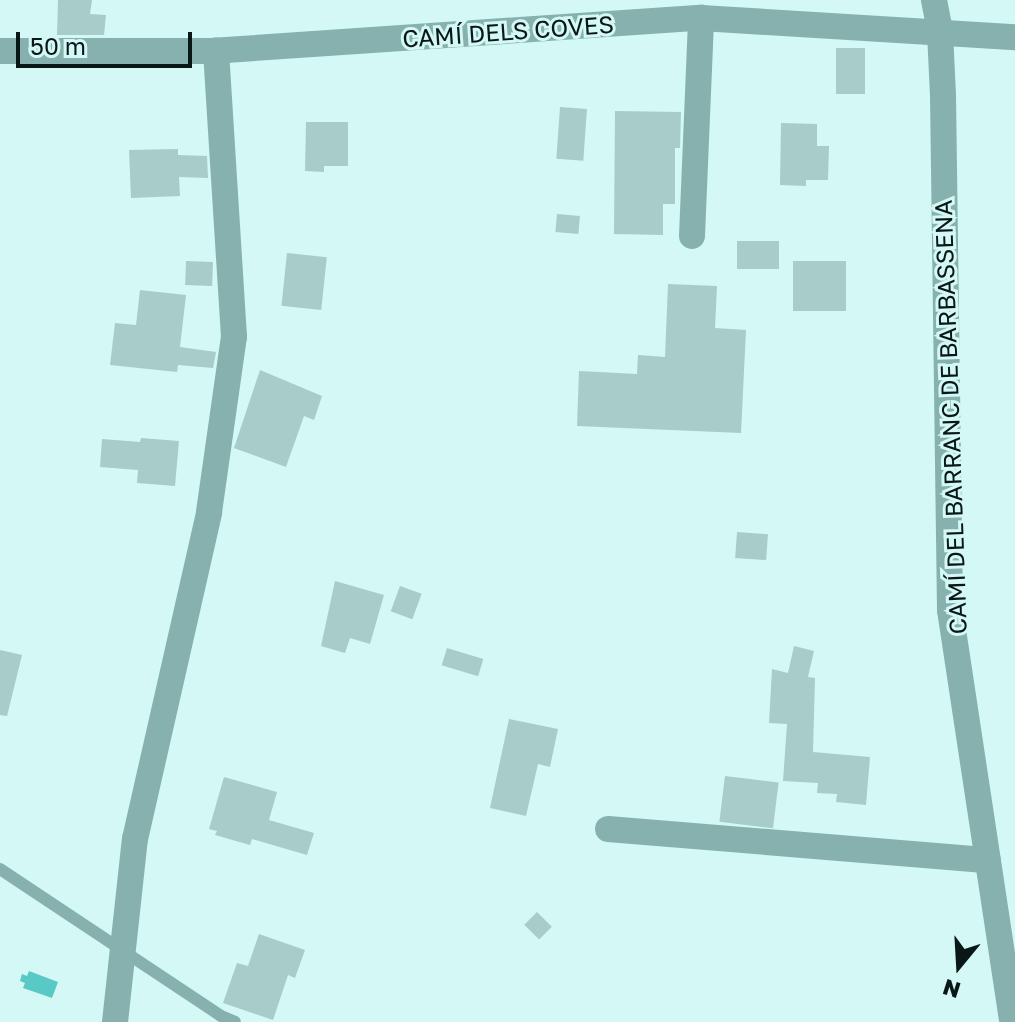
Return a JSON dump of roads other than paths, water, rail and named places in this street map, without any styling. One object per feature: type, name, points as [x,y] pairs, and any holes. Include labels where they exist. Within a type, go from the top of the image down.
[{"type":"street","name":"CAMÍ DEL BARRANC DE BARBASSENA","points":[[934,0],[940,32],[950,610],[1012,1022]]},
{"type":"street","name":"CAMÍ DELS COVES","points":[[0,51],[216,51],[701,18],[1015,37]]},
{"type":"street","points":[[692,236],[701,18]]},
{"type":"street","points":[[115,1022],[135,839],[209,512],[234,337],[216,51]]},
{"type":"street","points":[[608,829],[988,860]]},
{"type":"lane","points":[[0,869],[235,1022]]},
{"type":"water","points":[[29,971],[58,982],[52,998],[23,988],[25,983],[20,981],[22,974],[27,976]]}]
